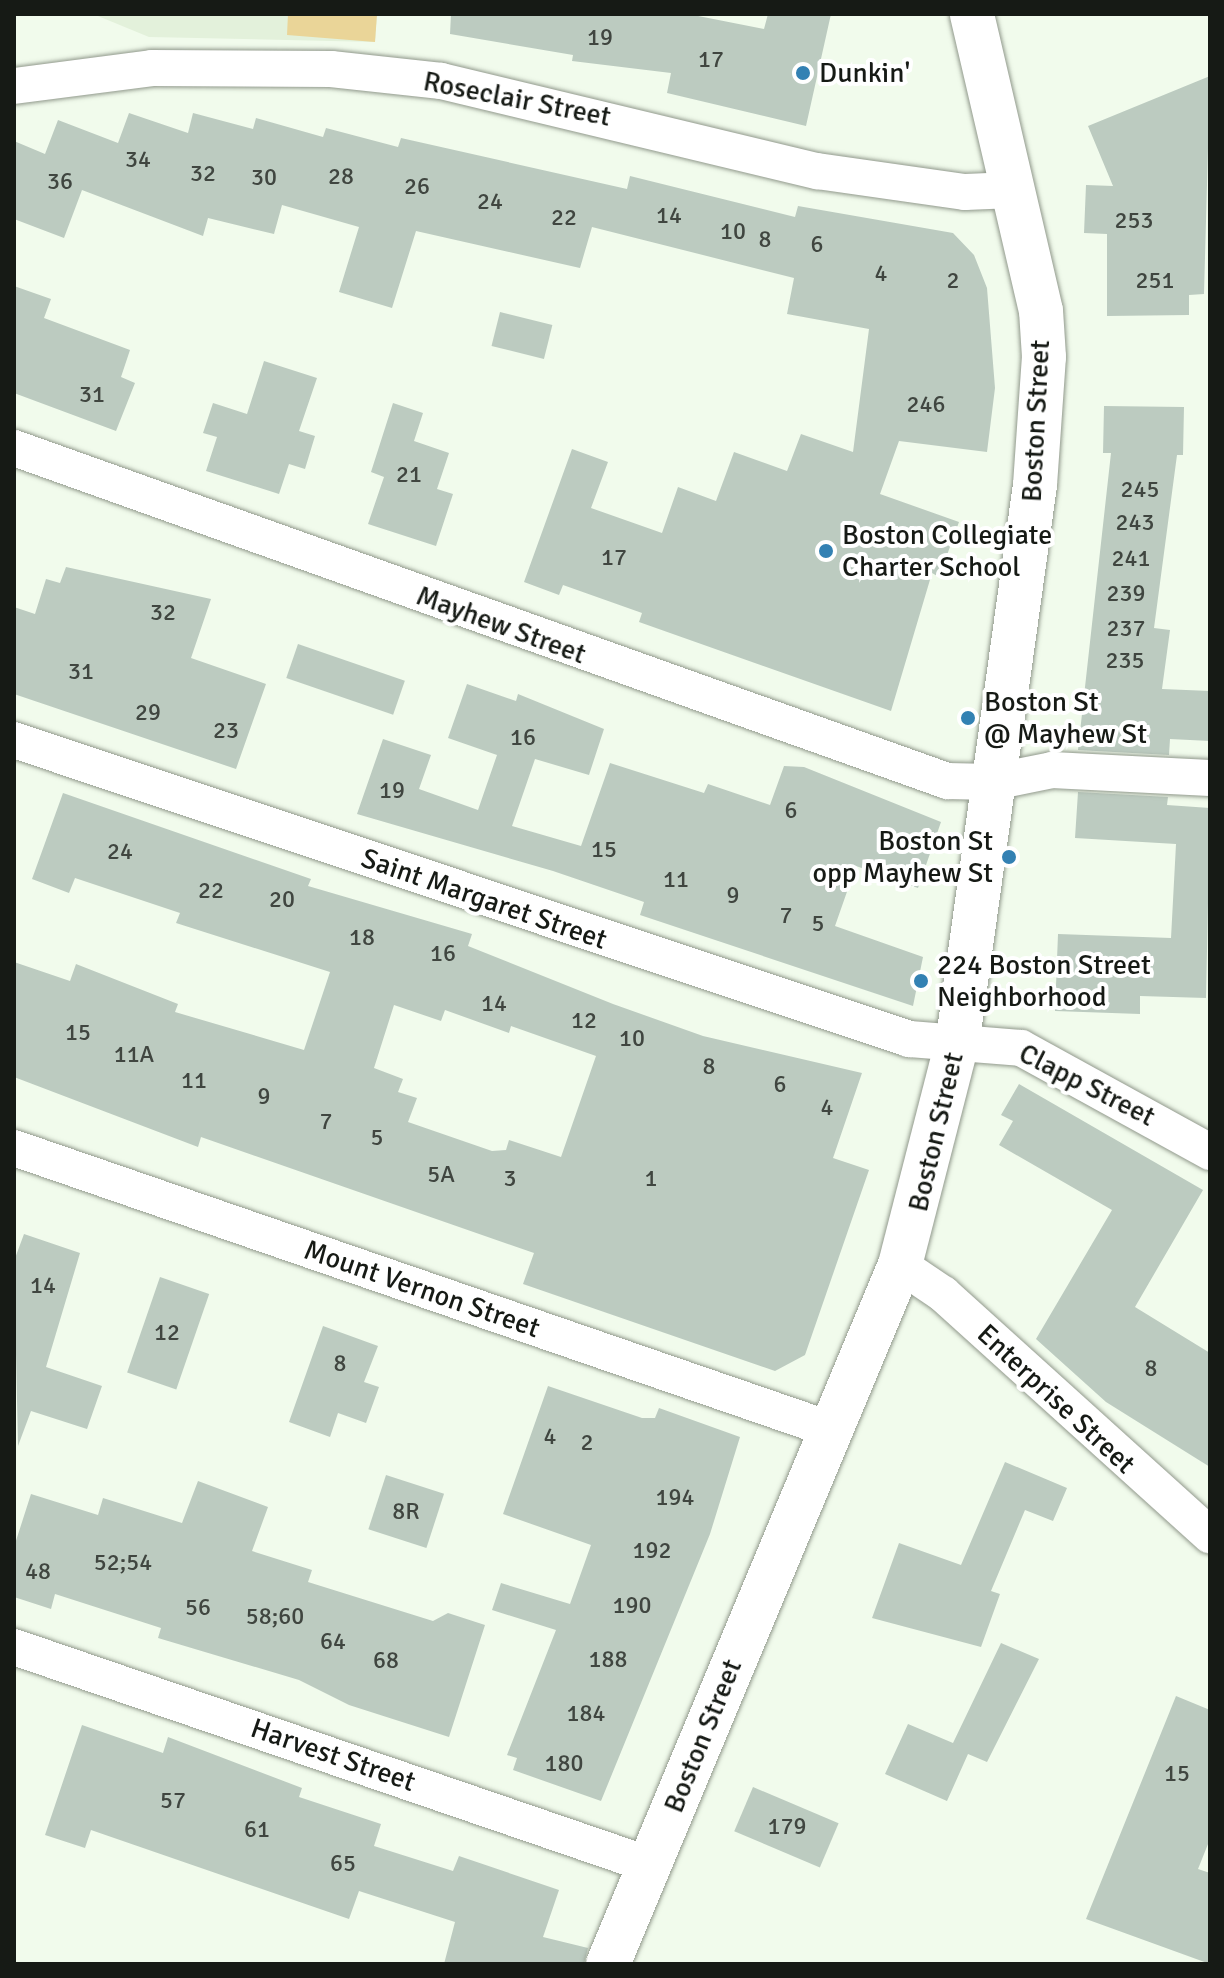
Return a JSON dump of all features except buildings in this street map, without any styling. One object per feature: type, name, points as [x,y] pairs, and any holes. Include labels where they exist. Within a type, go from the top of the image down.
[{"type":"main road","name":"Boston Street","points":[[608,1964],[900,1265],[958,1039],[1043,406],[1041,311],[972,14]]},
{"type":"street","name":"Roseclair Street","points":[[14,86],[152,68],[331,69],[441,81],[817,171],[965,192],[1013,190]]},
{"type":"street","name":"Mayhew Street","points":[[14,448],[947,781],[993,782],[1052,770],[1210,778]]},
{"type":"street","name":"Saint Margaret Street","points":[[14,740],[909,1039],[958,1039]]},
{"type":"street","name":"Clapp Street","points":[[958,1039],[1021,1048],[1210,1152]]},
{"type":"street","name":"Mount Vernon Street","points":[[14,1148],[829,1429]]},
{"type":"street","name":"Enterprise Street","points":[[900,1265],[943,1294],[1210,1535]]},
{"type":"street","name":"Harvest Street","points":[[14,1647],[650,1865]]},
{"type":"shaded area","points":[[93,14],[377,14],[375,42],[149,37]]},
{"type":"shaded area","points":[[288,14],[377,14],[375,42],[287,35]]},
{"type":"place","name":"Dunkin'","points":[[803,73]]},
{"type":"place","name":"Boston Collegiate Charter School","points":[[826,551]]},
{"type":"place","name":"Boston St @ Mayhew St","points":[[968,718]]},
{"type":"place","name":"Boston St opp Mayhew St","points":[[1009,857]]},
{"type":"place","name":"224 Boston Street Neighborhood","points":[[921,981]]}]
